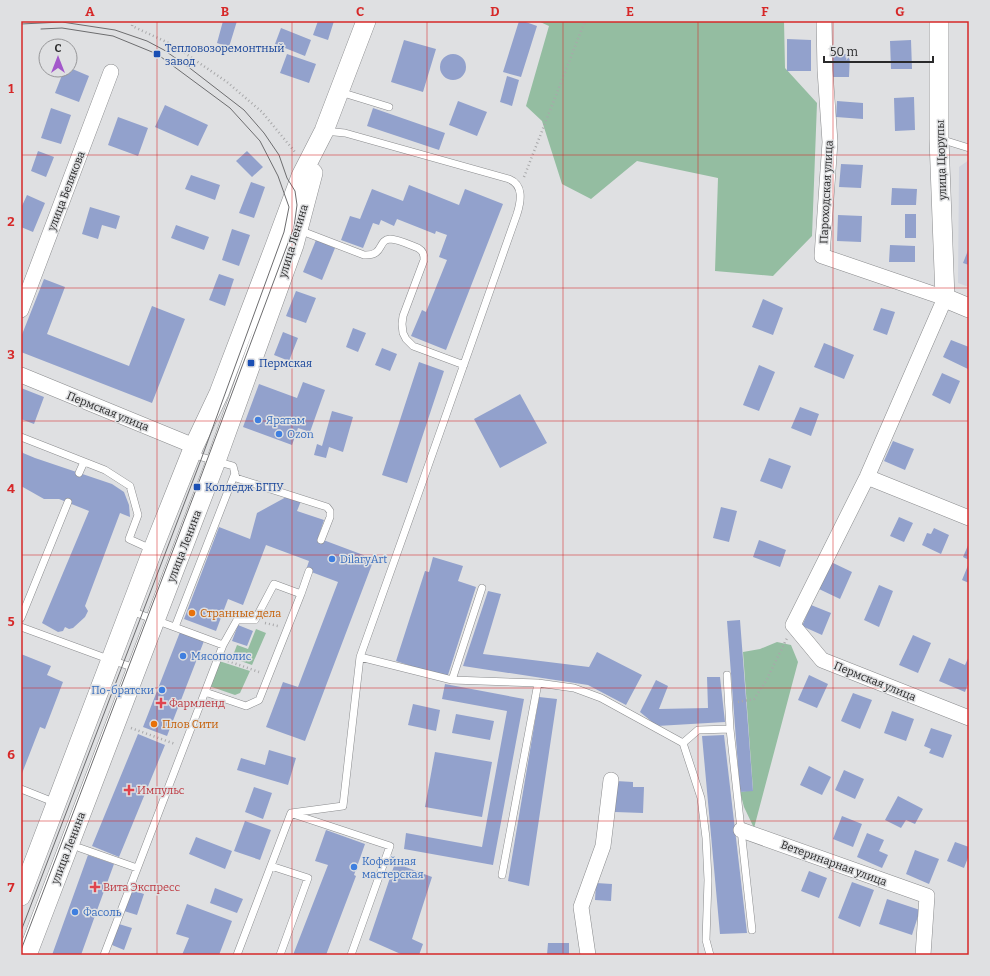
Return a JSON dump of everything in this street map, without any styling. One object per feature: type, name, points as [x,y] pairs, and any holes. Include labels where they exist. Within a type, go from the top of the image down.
[{"type":"street","name":"улица Ленина","points":[[21,896],[153,550],[193,450],[219,393],[301,176],[324,131],[366,21]]},
{"type":"street","name":"Пароходская улица","points":[[824,21],[825,70],[830,142],[822,256],[946,298]]},
{"type":"street","name":"улица Цюрупы","points":[[939,21],[939,139],[946,298]]},
{"type":"street","name":"улица Белякова","points":[[21,310],[111,72]]},
{"type":"street","name":"улица Ленина","points":[[27,955],[216,461],[299,230],[324,131]]},
{"type":"street","points":[[793,625],[867,476],[946,298],[969,308]]},
{"type":"street","name":"Пермская улица","points":[[21,375],[193,450]]},
{"type":"street","points":[[867,476],[969,518]]},
{"type":"street","name":"Пермская улица","points":[[793,625],[822,660],[969,718]]},
{"type":"street","points":[[588,955],[581,907],[603,846],[611,780]]},
{"type":"street","name":"Ветеринарная улица","points":[[741,830],[927,896],[923,955]]},
{"type":"lane","points":[[339,92],[389,107]]},
{"type":"lane","points":[[291,813],[343,806],[360,658],[464,365],[519,207],[520,199],[519,188],[516,183],[509,179],[345,134],[324,131]]},
{"type":"lane","points":[[939,139],[969,148]]},
{"type":"lane","points":[[299,230],[364,255],[376,253],[384,241],[391,239],[422,250],[424,260],[403,316],[403,333],[406,339],[414,346],[464,365]]},
{"type":"lane","points":[[21,437],[105,470],[130,486],[138,515],[129,539],[153,550]]},
{"type":"lane","points":[[193,450],[216,461],[233,466],[236,478],[327,507],[330,511],[330,517],[321,540]]},
{"type":"lane","points":[[79,473],[84,462]]},
{"type":"lane","points":[[175,627],[235,473]]},
{"type":"lane","points":[[21,618],[68,502]]},
{"type":"lane","points":[[205,692],[246,706],[259,700],[309,572]]},
{"type":"lane","points":[[104,955],[223,645],[237,620],[255,620],[274,584],[301,594]]},
{"type":"lane","points":[[452,680],[482,588]]},
{"type":"lane","points":[[129,611],[223,645]]},
{"type":"lane","points":[[21,626],[137,669]]},
{"type":"lane","points":[[360,658],[452,680],[538,683],[574,688],[601,698],[683,744],[701,798],[706,838],[708,880],[706,940],[710,955]]},
{"type":"lane","points":[[727,675],[730,729],[752,930]]},
{"type":"lane","points":[[502,875],[538,683]]},
{"type":"lane","points":[[683,744],[698,730],[730,729]]},
{"type":"lane","points":[[21,789],[57,803]]},
{"type":"lane","points":[[238,955],[291,813]]},
{"type":"lane","points":[[291,813],[390,846],[351,955]]},
{"type":"lane","points":[[80,848],[137,868]]},
{"type":"lane","points":[[271,866],[308,878],[280,955]]},
{"type":"path","points":[[133,21],[132,26],[173,45],[227,82],[262,112],[295,151],[293,158]]},
{"type":"path","points":[[519,188],[585,21]]},
{"type":"path","points":[[255,620],[288,629]]},
{"type":"path","points":[[729,704],[754,698],[766,681],[793,625]]},
{"type":"path","points":[[218,658],[269,675]]},
{"type":"path","points":[[127,726],[184,747]]},
{"type":"shaded area","points":[[969,160],[969,287],[958,283],[959,167]]},
{"type":"green space","points":[[538,21],[784,21],[785,68],[817,103],[812,236],[773,276],[715,271],[718,178],[637,161],[591,199],[562,184],[542,121],[526,106],[549,26]]},
{"type":"green space","points":[[256,629],[266,633],[252,665],[232,658],[237,645],[248,649]]},
{"type":"green space","points":[[777,642],[791,645],[798,662],[754,828],[744,807],[740,792],[753,790],[743,652],[760,649]]},
{"type":"green space","points":[[219,661],[250,671],[240,693],[235,695],[209,686]]},
{"type":"building","points":[[223,21],[237,21],[229,47],[217,43]]},
{"type":"building","points":[[318,21],[334,21],[328,40],[313,35]]},
{"type":"building","points":[[519,21],[537,26],[521,77],[503,72]]},
{"type":"building","points":[[281,28],[311,40],[305,56],[275,44]]},
{"type":"building","points":[[787,39],[811,40],[811,71],[787,71]]},
{"type":"building","points":[[404,40],[436,49],[423,92],[391,82]]},
{"type":"building","points":[[911,40],[912,69],[891,69],[890,41]]},
{"type":"building","points":[[287,54],[316,64],[309,83],[280,73]]},
{"type":"building","points":[[453,54],[462,58],[466,67],[462,76],[453,80],[444,76],[440,67],[444,58]]},
{"type":"building","points":[[832,54],[850,54],[849,77],[832,77]]},
{"type":"building","points":[[78,71],[89,76],[79,102],[55,93],[61,78],[78,78]]},
{"type":"building","points":[[507,76],[519,80],[512,106],[500,102]]},
{"type":"building","points":[[914,97],[915,130],[895,131],[894,98]]},
{"type":"building","points":[[458,101],[487,112],[477,136],[449,125]]},
{"type":"building","points":[[837,101],[863,103],[863,119],[836,117]]},
{"type":"building","points":[[165,105],[208,125],[198,146],[155,127]]},
{"type":"building","points":[[51,108],[71,115],[61,144],[41,138]]},
{"type":"building","points":[[373,108],[445,133],[439,150],[367,126]]},
{"type":"building","points":[[118,117],[148,128],[138,156],[108,145]]},
{"type":"building","points":[[38,151],[54,157],[46,177],[31,171]]},
{"type":"building","points":[[247,151],[263,167],[252,177],[236,161]]},
{"type":"building","points":[[841,164],[863,165],[861,188],[839,187]]},
{"type":"building","points":[[191,175],[220,185],[215,200],[185,189]]},
{"type":"building","points":[[251,182],[265,187],[254,218],[239,213]]},
{"type":"building","points":[[409,185],[459,205],[465,189],[503,204],[446,350],[411,336],[422,310],[426,312],[447,260],[439,257],[447,235],[436,231],[435,234],[397,219],[394,226],[381,220],[379,225],[373,223],[363,248],[341,240],[350,216],[360,219],[372,189],[403,201]]},
{"type":"building","points":[[892,188],[917,189],[916,205],[891,205]]},
{"type":"building","points":[[27,195],[45,203],[33,232],[21,227],[21,208]]},
{"type":"building","points":[[90,207],[120,216],[116,229],[102,225],[98,239],[82,234]]},
{"type":"building","points":[[905,214],[916,214],[916,238],[905,238]]},
{"type":"building","points":[[838,215],[862,216],[861,242],[837,241]]},
{"type":"building","points":[[176,225],[209,237],[204,250],[171,238]]},
{"type":"building","points":[[232,229],[250,235],[239,266],[222,260]]},
{"type":"building","points":[[316,240],[335,248],[322,280],[303,272]]},
{"type":"building","points":[[890,245],[915,246],[915,262],[889,262]]},
{"type":"building","points":[[969,248],[969,265],[963,263]]},
{"type":"building","points":[[219,274],[234,279],[225,306],[209,300]]},
{"type":"building","points":[[44,279],[65,287],[47,334],[129,366],[152,306],[185,319],[152,403],[21,352],[21,337]]},
{"type":"building","points":[[296,291],[316,298],[306,323],[286,316]]},
{"type":"building","points":[[763,299],[783,308],[773,335],[752,327]]},
{"type":"building","points":[[881,308],[895,312],[887,335],[873,330]]},
{"type":"building","points":[[353,328],[366,333],[358,352],[346,347]]},
{"type":"building","points":[[283,332],[298,338],[289,361],[274,355]]},
{"type":"building","points":[[951,340],[969,347],[968,369],[943,357]]},
{"type":"building","points":[[824,343],[854,355],[844,379],[814,367]]},
{"type":"building","points":[[382,348],[397,354],[390,371],[375,365]]},
{"type":"building","points":[[419,362],[444,371],[407,483],[382,475]]},
{"type":"building","points":[[759,365],[775,372],[759,411],[743,405]]},
{"type":"building","points":[[942,373],[960,381],[950,404],[932,395]]},
{"type":"building","points":[[303,382],[325,390],[310,432],[298,428],[292,445],[243,427],[259,384],[297,398]]},
{"type":"building","points":[[21,388],[44,397],[34,424],[21,419]]},
{"type":"building","points":[[520,394],[547,443],[500,468],[474,419]]},
{"type":"building","points":[[800,407],[819,414],[811,436],[791,428]]},
{"type":"building","points":[[332,411],[353,417],[343,452],[329,447],[326,458],[314,455],[317,444],[322,446]]},
{"type":"building","points":[[893,441],[914,449],[905,470],[884,461]]},
{"type":"building","points":[[21,450],[23,453],[35,458],[112,484],[124,492],[129,505],[130,517],[120,513],[85,606],[88,611],[85,617],[73,628],[69,629],[65,627],[63,631],[58,632],[42,623],[89,511],[59,499],[44,499],[21,486]]},
{"type":"building","points":[[769,458],[791,466],[782,489],[760,481]]},
{"type":"building","points":[[288,496],[301,501],[297,511],[324,520],[318,538],[374,559],[305,741],[266,727],[283,682],[298,687],[338,582],[306,570],[309,561],[266,545],[243,605],[228,599],[216,631],[184,619],[219,527],[250,539],[257,513]]},
{"type":"building","points":[[721,507],[737,511],[729,542],[713,538]]},
{"type":"building","points":[[899,517],[913,523],[904,542],[890,536]]},
{"type":"building","points":[[934,528],[949,535],[941,554],[922,545],[927,533],[931,534]]},
{"type":"building","points":[[759,540],[786,550],[780,567],[753,557]]},
{"type":"building","points":[[969,543],[969,560],[963,557]]},
{"type":"building","points":[[433,557],[463,566],[458,581],[476,587],[447,678],[396,661],[425,571],[429,572]]},
{"type":"building","points":[[831,562],[852,572],[840,599],[819,589]]},
{"type":"building","points":[[969,563],[969,583],[962,580]]},
{"type":"building","points":[[879,585],[893,591],[879,627],[864,620]]},
{"type":"building","points":[[488,591],[501,594],[483,654],[589,667],[597,652],[642,675],[626,705],[588,685],[463,666]]},
{"type":"building","points":[[811,605],[831,613],[822,635],[802,626]]},
{"type":"building","points":[[740,620],[753,791],[740,792],[727,621]]},
{"type":"building","points":[[238,625],[253,631],[247,646],[232,641]]},
{"type":"building","points":[[180,632],[204,641],[167,736],[143,727]]},
{"type":"building","points":[[913,635],[931,643],[918,673],[899,665]]},
{"type":"building","points":[[21,654],[51,666],[47,675],[63,682],[45,729],[40,727],[21,776]]},
{"type":"building","points":[[969,656],[969,684],[965,692],[939,681],[949,658],[965,665]]},
{"type":"building","points":[[809,675],[828,684],[817,708],[798,700]]},
{"type":"building","points":[[707,677],[720,677],[725,722],[657,726],[640,712],[656,680],[668,686],[659,709],[708,708]]},
{"type":"building","points":[[445,684],[524,699],[493,865],[404,849],[406,833],[482,847],[507,711],[442,699]]},
{"type":"building","points":[[853,693],[872,700],[860,729],[841,721]]},
{"type":"building","points":[[539,697],[557,699],[529,886],[508,881]]},
{"type":"building","points":[[413,704],[440,710],[436,731],[408,725]]},
{"type":"building","points":[[892,711],[914,719],[906,741],[884,733]]},
{"type":"building","points":[[456,714],[494,721],[490,740],[452,733]]},
{"type":"building","points":[[931,728],[952,735],[943,758],[929,753],[931,749],[924,746]]},
{"type":"building","points":[[138,734],[165,745],[119,857],[92,846]]},
{"type":"building","points":[[724,735],[747,933],[720,934],[702,736]]},
{"type":"building","points":[[269,750],[296,758],[288,785],[237,770],[241,758],[265,765]]},
{"type":"building","points":[[435,752],[492,762],[482,817],[425,807]]},
{"type":"building","points":[[809,766],[831,777],[822,795],[800,785]]},
{"type":"building","points":[[844,770],[864,779],[855,799],[835,790]]},
{"type":"building","points":[[616,781],[633,782],[633,787],[644,787],[643,813],[615,812]]},
{"type":"building","points":[[254,787],[272,793],[263,819],[245,812]]},
{"type":"building","points":[[898,796],[923,809],[915,824],[906,820],[901,828],[885,820]]},
{"type":"building","points":[[842,816],[862,824],[853,847],[833,839]]},
{"type":"building","points":[[245,821],[271,830],[260,860],[234,851]]},
{"type":"building","points":[[326,830],[365,844],[354,875],[356,876],[326,955],[293,955],[328,865],[315,861]]},
{"type":"building","points":[[867,833],[884,840],[879,851],[888,855],[882,868],[857,857]]},
{"type":"building","points":[[196,837],[232,851],[225,869],[189,854]]},
{"type":"building","points":[[955,842],[969,847],[969,855],[964,868],[947,861]]},
{"type":"building","points":[[915,850],[939,859],[929,884],[906,874]]},
{"type":"building","points":[[88,855],[114,864],[81,955],[52,955]]},
{"type":"building","points":[[395,863],[432,877],[412,939],[423,944],[419,955],[403,955],[369,940]]},
{"type":"building","points":[[809,871],[827,878],[819,898],[801,891]]},
{"type":"building","points":[[852,882],[874,890],[860,927],[838,918]]},
{"type":"building","points":[[596,883],[612,884],[611,901],[595,900]]},
{"type":"building","points":[[215,888],[243,899],[237,913],[210,903]]},
{"type":"building","points":[[132,890],[144,894],[137,915],[124,911]]},
{"type":"building","points":[[887,899],[920,910],[912,935],[879,924]]},
{"type":"building","points":[[187,904],[232,921],[219,955],[182,955],[189,938],[176,934]]},
{"type":"building","points":[[119,924],[132,928],[124,950],[112,945]]},
{"type":"building","points":[[548,943],[569,943],[569,955],[547,955]]},
{"type":"tram line","points":[[21,24],[62,22],[115,30],[147,41],[164,50],[244,110],[264,133],[279,155],[287,178],[295,191],[297,205],[294,227],[21,950]]},
{"type":"tram line","points":[[21,931],[202,457],[284,232],[289,207],[278,176],[260,141],[230,108],[157,54],[113,36],[62,28],[41,29]]},
{"type":"place","name":"Тепловозоремонтный завод","points":[[157,54]]},
{"type":"place","name":"Пермская","points":[[251,363]]},
{"type":"place","name":"Яратам","points":[[258,420]]},
{"type":"place","name":"Ozon","points":[[279,434]]},
{"type":"place","name":"Колледж БГПУ","points":[[197,487]]},
{"type":"place","name":"DilaryArt","points":[[332,559]]},
{"type":"place","name":"Странные дела","points":[[192,613]]},
{"type":"place","name":"Мясополис","points":[[183,656]]},
{"type":"place","name":"По-братски","points":[[162,690]]},
{"type":"place","name":"Фармленд","points":[[161,703]]},
{"type":"place","name":"Плов Сити","points":[[154,724]]},
{"type":"place","name":"Импульс","points":[[129,790]]},
{"type":"place","name":"Кофейная мастерская","points":[[354,867]]},
{"type":"place","name":"Вита Экспресс","points":[[95,887]]},
{"type":"place","name":"Фасоль","points":[[75,912]]}]
